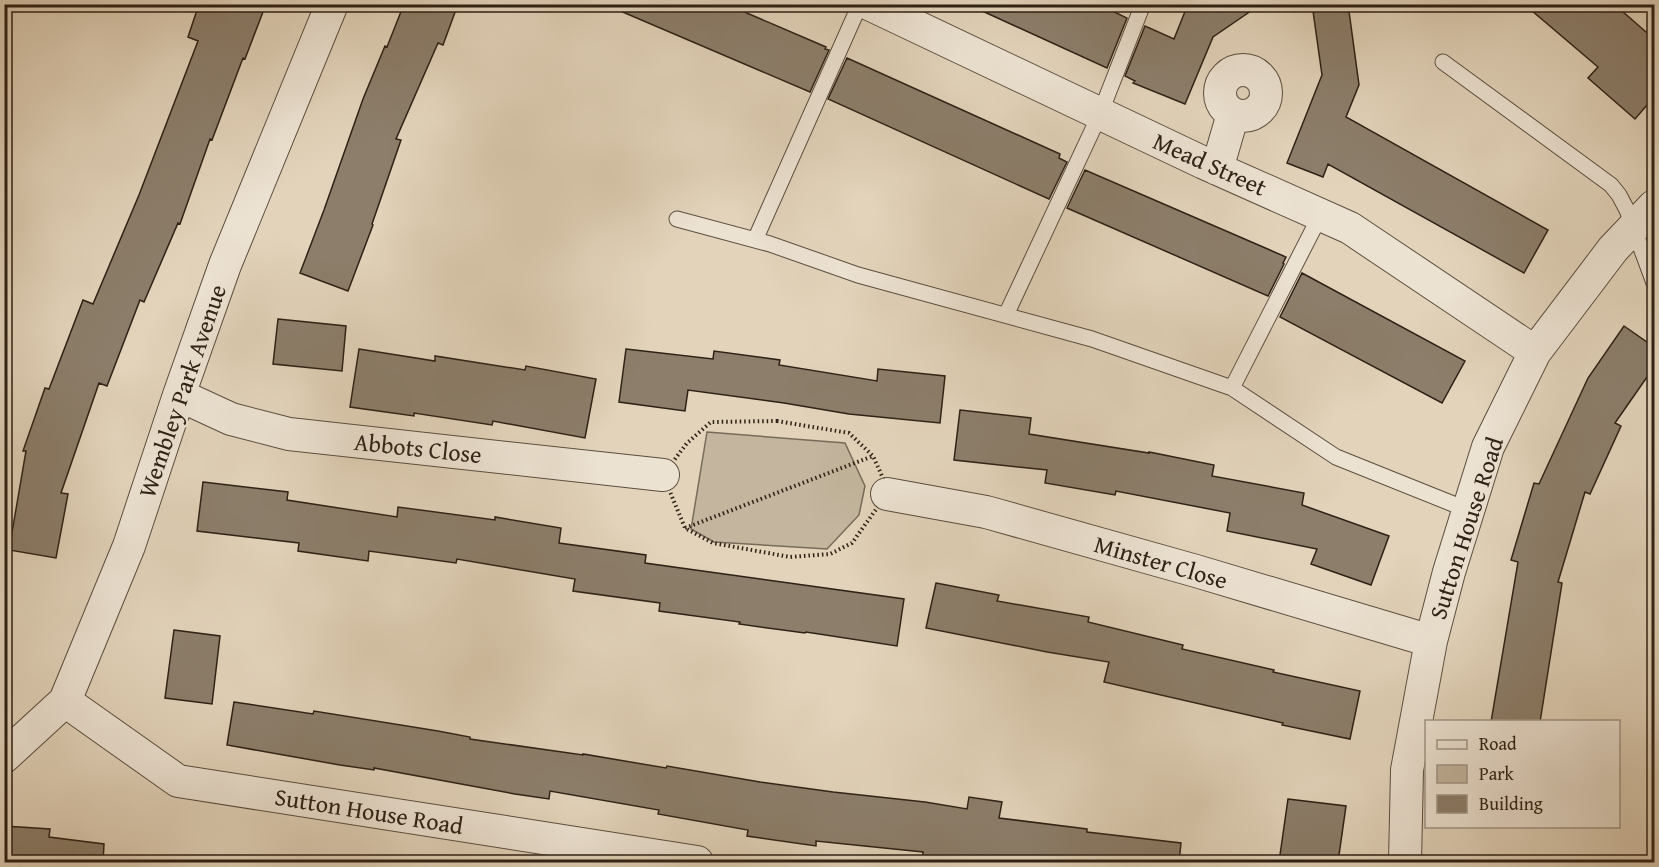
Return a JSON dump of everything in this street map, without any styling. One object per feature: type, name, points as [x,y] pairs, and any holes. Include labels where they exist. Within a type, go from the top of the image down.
[{"type":"street","name":"Wembley Park Avenue","points":[[4,757],[64,701],[129,546],[225,266],[332,4]]},
{"type":"street","name":"Mead Street","points":[[869,4],[1217,169],[1350,228],[1535,352]]},
{"type":"street","points":[[1217,169],[1233,114]]},
{"type":"street","name":"Sutton House Road","points":[[1405,862],[1407,770],[1431,641],[1449,572],[1488,447],[1535,352],[1613,249],[1644,217]]},
{"type":"street","name":"Abbots Close","points":[[179,395],[231,419],[289,434],[663,475]]},
{"type":"street","name":"Minster Close","points":[[887,494],[986,512],[1196,571],[1431,641]]},
{"type":"street","name":"Sutton House Road","points":[[64,701],[178,781],[697,862]]},
{"type":"lane","points":[[754,240],[860,4]]},
{"type":"lane","points":[[1006,315],[1100,114],[1143,4]]},
{"type":"lane","points":[[1443,62],[1611,185],[1644,217],[1654,283]]},
{"type":"lane","points":[[1232,388],[1321,214]]},
{"type":"lane","points":[[677,219],[754,240],[858,275],[1092,339],[1232,388],[1336,457],[1468,510]]},
{"type":"path","points":[[777,421],[849,432],[873,456],[886,485],[887,494],[852,543],[830,554],[790,557],[713,543],[685,528],[663,475],[687,443],[711,422],[777,421]]},
{"type":"path","points":[[685,528],[873,456]]},
{"type":"green space","points":[[707,432],[845,443],[865,486],[859,515],[827,549],[714,542],[691,529]]},
{"type":"building","points":[[199,4],[266,4],[212,140],[210,139],[180,224],[178,223],[144,302],[140,300],[107,386],[99,383],[61,493],[68,494],[56,558],[9,550],[26,451],[23,451],[45,388],[49,389],[83,300],[93,304],[139,195],[198,41],[188,37]]},
{"type":"building","points":[[404,4],[458,4],[443,45],[438,43],[396,139],[401,140],[348,291],[300,273],[363,99]]},
{"type":"building","points":[[604,4],[726,4],[829,50],[810,92]]},
{"type":"building","points":[[967,4],[1098,4],[1127,18],[1107,68]]},
{"type":"building","points":[[1188,4],[1261,4],[1213,37],[1185,104],[1133,83],[1135,81],[1125,76],[1145,26],[1174,39]]},
{"type":"building","points":[[1312,4],[1348,4],[1359,85],[1346,117],[1548,230],[1524,273],[1328,164],[1323,177],[1287,163],[1322,75]]},
{"type":"building","points":[[1524,4],[1614,4],[1654,39],[1654,97],[1635,119],[1588,78],[1598,67]]},
{"type":"building","points":[[847,58],[1060,154],[1059,158],[1067,162],[1049,199],[828,99]]},
{"type":"building","points":[[1085,170],[1286,257],[1268,296],[1067,208]]},
{"type":"building","points":[[1302,273],[1465,361],[1442,403],[1280,317]]},
{"type":"building","points":[[278,319],[346,326],[342,371],[273,364]]},
{"type":"building","points":[[1624,326],[1654,347],[1654,367],[1615,423],[1621,426],[1590,494],[1585,492],[1558,582],[1562,583],[1540,720],[1491,720],[1518,562],[1511,560],[1534,483],[1539,484],[1588,378]]},
{"type":"building","points":[[359,349],[435,361],[435,356],[525,370],[526,366],[596,379],[585,438],[493,421],[492,425],[414,413],[414,416],[350,407]]},
{"type":"building","points":[[626,349],[713,359],[714,351],[780,360],[779,365],[877,381],[878,369],[945,376],[940,423],[849,414],[688,390],[685,411],[619,402]]},
{"type":"building","points":[[960,410],[1031,418],[1029,434],[1149,452],[1214,465],[1212,476],[1304,493],[1302,505],[1389,536],[1371,585],[1311,564],[1317,549],[1227,531],[1230,513],[1116,491],[1115,495],[1045,483],[1047,470],[954,460]]},
{"type":"building","points":[[203,482],[288,492],[287,500],[397,517],[398,507],[495,520],[495,517],[561,528],[559,543],[646,555],[645,563],[904,599],[897,646],[659,611],[660,603],[573,591],[575,579],[457,559],[456,563],[369,551],[368,561],[298,551],[299,543],[197,531]]},
{"type":"building","points":[[936,583],[999,595],[997,601],[1089,617],[1088,622],[1183,645],[1182,649],[1360,691],[1350,739],[1104,682],[1109,662],[926,628]]},
{"type":"building","points":[[174,630],[220,636],[212,704],[165,698]]},
{"type":"building","points":[[234,702],[313,714],[314,711],[438,731],[470,737],[470,739],[833,792],[967,809],[969,797],[1002,802],[999,818],[1087,829],[1087,832],[1181,843],[1179,862],[922,862],[923,852],[816,841],[816,846],[747,836],[748,830],[658,814],[659,810],[550,791],[549,799],[515,794],[374,768],[374,770],[340,765],[227,745]]},
{"type":"building","points":[[1288,799],[1346,806],[1338,862],[1279,862]]},
{"type":"building","points":[[4,826],[50,829],[49,837],[104,844],[103,862],[4,862]]}]
